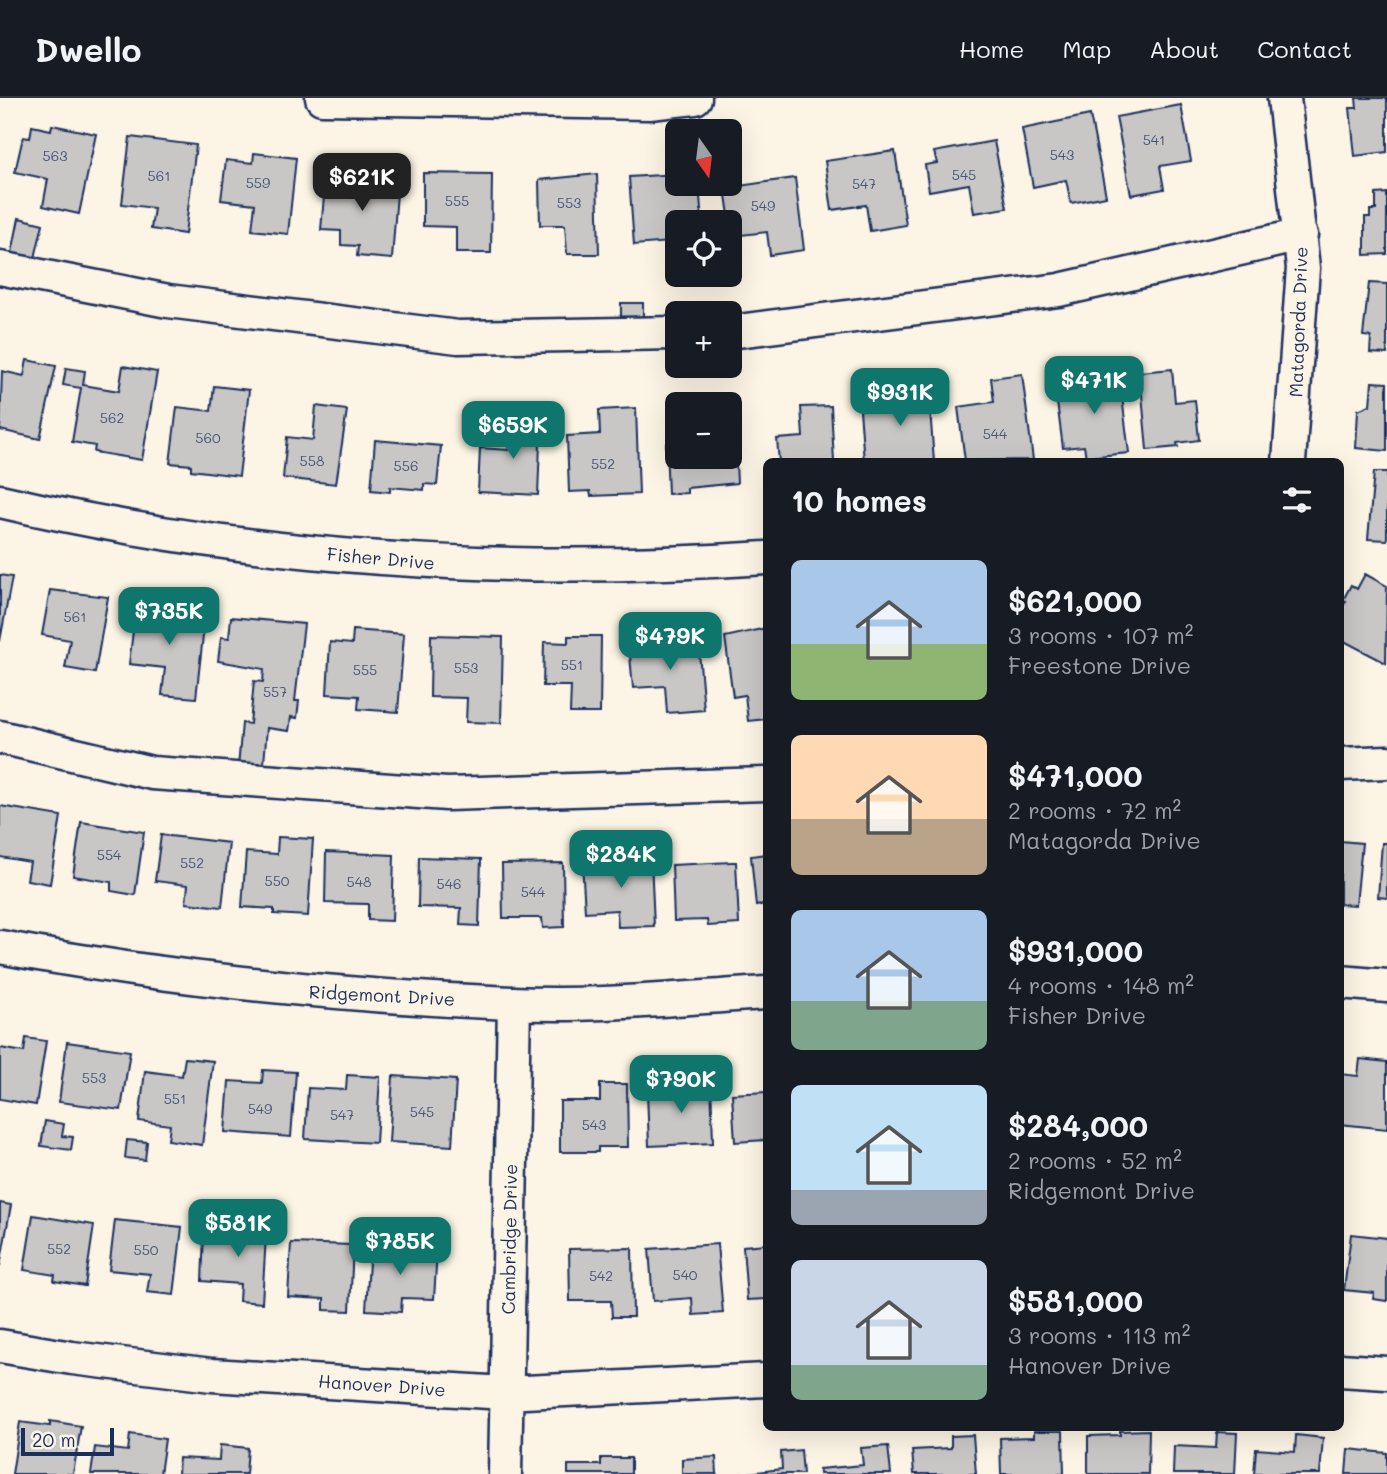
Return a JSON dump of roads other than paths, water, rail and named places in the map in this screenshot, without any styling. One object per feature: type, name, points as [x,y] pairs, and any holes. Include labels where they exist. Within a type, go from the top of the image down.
[{"type":"street","points":[[322,98],[649,103],[695,98]]},
{"type":"street","name":"Matagorda Drive","points":[[1284,98],[1303,268],[1289,458]]},
{"type":"street","points":[[742,330],[1059,290],[1301,235]]},
{"type":"street","points":[[0,268],[168,301],[458,337],[665,333]]},
{"type":"street","name":"Fisher Drive","points":[[0,501],[84,521],[216,541],[427,562],[580,566],[763,558]]},
{"type":"street","points":[[0,737],[152,773],[447,794],[763,784]]},
{"type":"street","points":[[1344,764],[1387,762]]},
{"type":"street","name":"Ridgemont Drive","points":[[0,947],[195,979],[347,995],[514,1003],[763,993]]},
{"type":"street","points":[[1344,982],[1387,986]]},
{"type":"street","name":"Cambridge Drive","points":[[505,1474],[514,1003]]},
{"type":"street","name":"Hanover Drive","points":[[0,1346],[72,1359],[212,1375],[505,1393],[763,1380]]},
{"type":"street","points":[[1344,1370],[1387,1373]]}]
